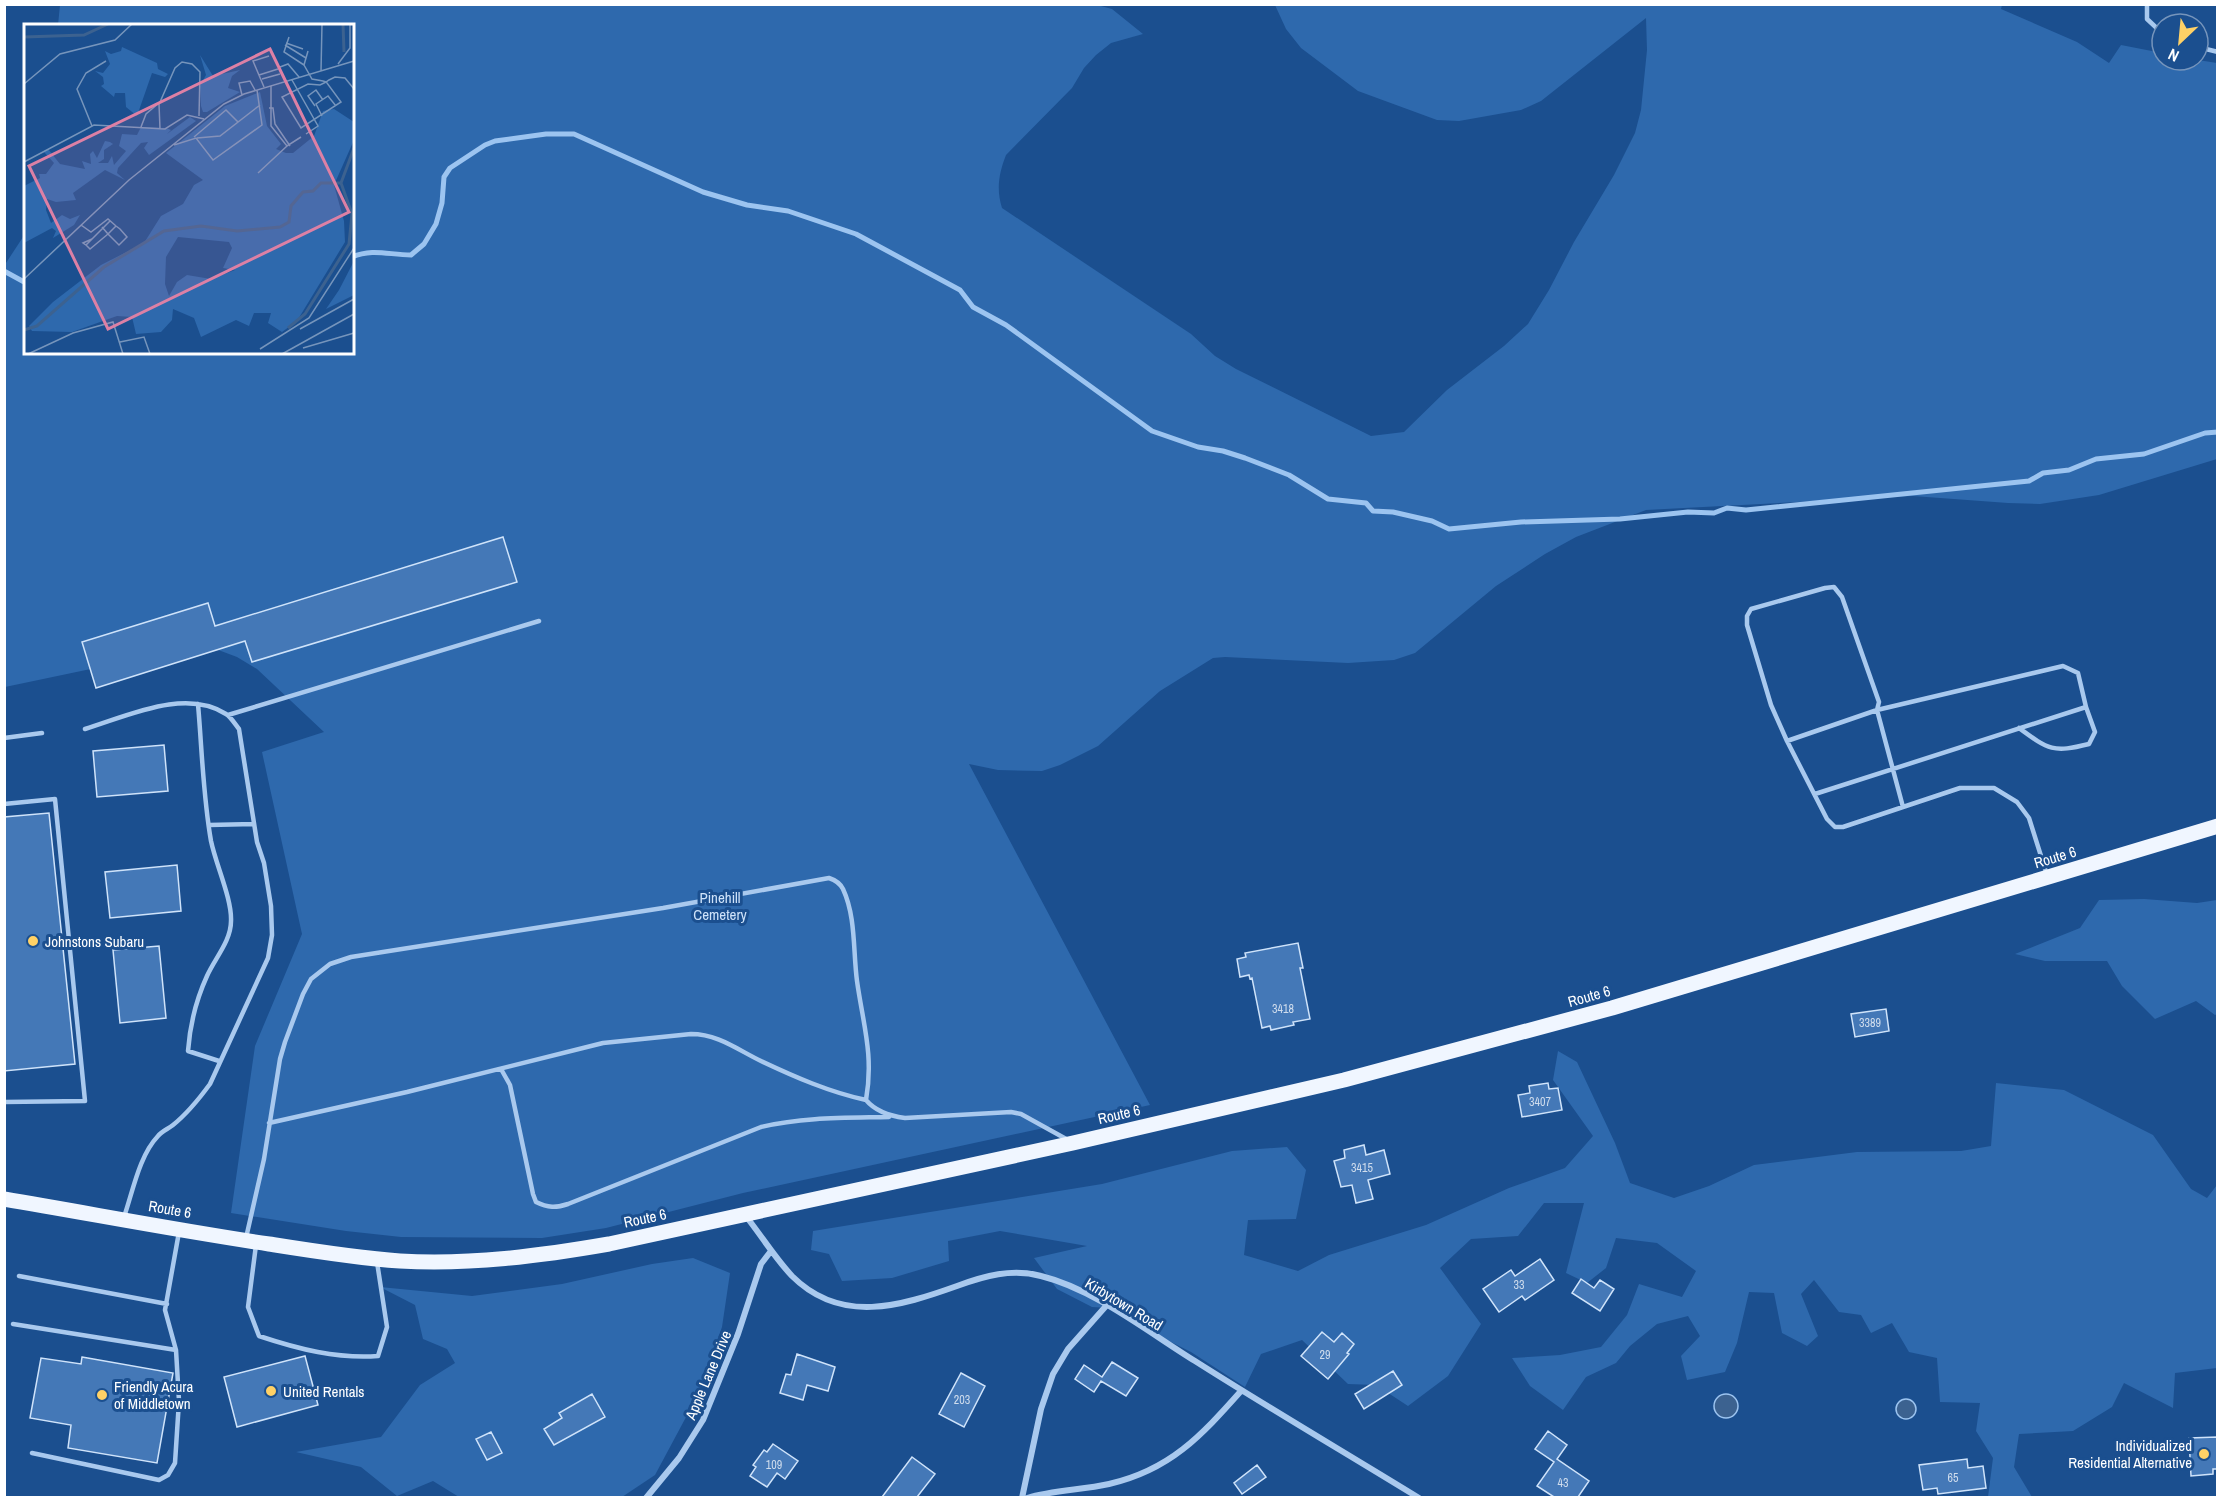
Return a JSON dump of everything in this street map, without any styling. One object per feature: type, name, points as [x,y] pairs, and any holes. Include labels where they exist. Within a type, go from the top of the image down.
[{"type":"main road","name":"Route 6","points":[[4,1199],[251,1241],[376,1259],[480,1260],[544,1255],[609,1244],[745,1215],[1073,1143],[1344,1080],[1525,1032],[2217,826]]},
{"type":"street","name":"Kirbytown Road","points":[[745,1215],[791,1275],[816,1294],[836,1303],[857,1308],[898,1305],[979,1278],[999,1274],[1020,1273],[1043,1276],[1068,1285],[1419,1497]]},
{"type":"street","name":"Apple Lane Drive","points":[[646,1497],[679,1458],[703,1420],[738,1334],[761,1264],[771,1251]]},
{"type":"street","points":[[1106,1306],[1068,1349],[1053,1374],[1041,1409],[1025,1497],[1108,1484],[1148,1471],[1176,1456],[1208,1427],[1241,1391]]},
{"type":"lane","points":[[2147,4],[2147,19],[2150,22]]},
{"type":"lane","points":[[1903,807],[1877,710],[1879,702],[1842,597],[1834,587],[1825,588],[1751,609],[1747,616],[1747,625],[1772,705],[1787,741],[1827,819],[1835,827],[1843,827],[1903,807],[1960,788],[1994,788],[2017,802],[2029,818],[2048,878]]},
{"type":"lane","points":[[228,715],[539,621]]},
{"type":"lane","points":[[1787,741],[1877,710],[2063,666],[2078,674],[2095,732],[2089,744],[2063,750],[2044,746],[2019,728]]},
{"type":"lane","points":[[86,729],[171,703],[198,704],[228,715],[239,729],[254,824],[271,906],[272,935],[268,958],[210,1084],[197,1103],[173,1125],[158,1134],[142,1162],[123,1219]]},
{"type":"lane","points":[[198,704],[209,825],[231,921],[230,932],[207,976],[196,1005],[188,1051],[219,1061]]},
{"type":"lane","points":[[1815,794],[2086,707]]},
{"type":"lane","points":[[4,738],[42,733]]},
{"type":"lane","points":[[4,804],[55,799],[84,1101],[4,1102]]},
{"type":"lane","points":[[209,825],[254,824]]},
{"type":"lane","points":[[376,1259],[387,1327],[378,1356],[355,1358],[295,1348],[259,1336],[248,1307],[251,1241],[280,1059],[292,1023],[311,979],[330,964],[351,957],[663,908],[829,878],[843,888],[849,910],[871,1075],[866,1100]]},
{"type":"lane","points":[[269,1123],[603,1043],[702,1034],[720,1040],[831,1092],[866,1100],[872,1106],[891,1116]]},
{"type":"lane","points":[[501,1069],[510,1085],[536,1202],[556,1208],[761,1127],[780,1122],[820,1118],[891,1116],[905,1119],[1011,1112],[1021,1114],[1073,1143]]},
{"type":"lane","points":[[32,1454],[159,1480],[168,1475],[175,1463],[179,1401],[176,1350],[165,1310],[180,1229]]},
{"type":"lane","points":[[19,1276],[166,1304]]},
{"type":"lane","points":[[13,1324],[176,1350]]},
{"type":"green space","name":"Pinehill Cemetery","points":[[60,5],[1097,5],[1112,9],[1143,34],[1111,43],[1096,55],[1084,68],[1072,88],[1006,155],[999,181],[1002,208],[1191,334],[1215,356],[1236,369],[1371,436],[1404,432],[1447,390],[1504,346],[1528,324],[1614,175],[1635,133],[1641,110],[1647,50],[1646,18],[1541,101],[1521,110],[1459,121],[1437,120],[1358,91],[1301,48],[1286,29],[1275,5],[2002,5],[2001,9],[2077,42],[2109,63],[2121,45],[2150,51],[2150,72],[2210,72],[2210,62],[2217,63],[2217,459],[2099,495],[2040,504],[1913,496],[1646,510],[1576,537],[1545,554],[1496,586],[1415,653],[1394,660],[1348,663],[1213,658],[1160,691],[1098,746],[1060,765],[1042,771],[998,770],[969,764],[1150,1105],[743,1193],[606,1228],[542,1238],[401,1237],[231,1213],[255,1046],[302,934],[262,752],[324,732],[257,669],[237,657],[205,645],[5,687],[4,266],[24,236],[24,354],[354,354],[354,24],[58,24]]},
{"type":"green space","points":[[2144,899],[2197,903],[2217,900],[2217,1014],[2215,1015],[2196,1001],[2155,1019],[2122,986],[2107,961],[2045,961],[2015,954],[2080,928],[2099,900]]},
{"type":"green space","points":[[1558,1051],[1577,1062],[1615,1143],[1630,1183],[1674,1198],[1709,1186],[1754,1165],[1857,1152],[1961,1151],[1991,1146],[1996,1083],[2064,1090],[2153,1135],[2191,1189],[2207,1198],[2217,1185],[2217,1368],[2175,1373],[2173,1408],[2124,1383],[2112,1407],[2073,1431],[2019,1434],[2014,1467],[2032,1497],[1988,1497],[1993,1458],[1976,1431],[1980,1403],[1940,1402],[1937,1358],[1909,1352],[1892,1323],[1871,1333],[1861,1315],[1839,1312],[1814,1280],[1801,1294],[1818,1336],[1807,1346],[1782,1333],[1774,1293],[1749,1292],[1737,1343],[1725,1372],[1687,1380],[1681,1356],[1700,1336],[1688,1316],[1657,1324],[1630,1346],[1616,1363],[1586,1377],[1563,1410],[1530,1386],[1512,1358],[1560,1355],[1601,1347],[1627,1315],[1639,1284],[1682,1297],[1696,1271],[1657,1243],[1616,1238],[1606,1268],[1587,1283],[1566,1273],[1584,1203],[1544,1203],[1518,1236],[1471,1239],[1440,1268],[1481,1324],[1448,1376],[1408,1406],[1376,1385],[1348,1384],[1302,1340],[1261,1354],[1245,1387],[1191,1352],[1139,1326],[1127,1309],[1092,1307],[1057,1289],[1034,1258],[1087,1246],[1000,1231],[948,1241],[949,1261],[892,1278],[842,1281],[829,1254],[811,1250],[813,1231],[1102,1184],[1232,1151],[1287,1147],[1306,1170],[1296,1219],[1248,1220],[1244,1255],[1298,1271],[1329,1255],[1426,1225],[1509,1188],[1565,1168],[1593,1136],[1553,1080]]},
{"type":"green space","points":[[693,1258],[730,1273],[722,1327],[700,1391],[655,1475],[622,1497],[459,1497],[433,1481],[397,1496],[361,1467],[296,1452],[381,1437],[420,1385],[455,1363],[447,1349],[423,1339],[415,1305],[380,1287],[472,1296],[562,1284],[652,1264]]},
{"type":"shaded area","points":[[1726,1394],[1731,1395],[1737,1401],[1737,1411],[1731,1417],[1726,1418],[1721,1417],[1715,1411],[1714,1406],[1715,1401],[1721,1395]]},
{"type":"shaded area","points":[[1906,1399],[1913,1402],[1916,1409],[1913,1416],[1906,1419],[1899,1416],[1896,1409],[1899,1402]]},
{"type":"building","points":[[503,537],[517,582],[252,662],[245,641],[96,688],[82,642],[208,603],[215,626]]},
{"type":"building","points":[[164,745],[168,791],[97,797],[93,751]]},
{"type":"building","name":"Johnstons Subaru","points":[[49,813],[75,1064],[4,1071],[4,817]]},
{"type":"building","points":[[177,865],[181,911],[110,918],[105,872]]},
{"type":"building","points":[[1298,943],[1303,968],[1300,968],[1310,1019],[1271,1030],[1270,1026],[1262,1028],[1252,978],[1250,979],[1249,975],[1240,977],[1237,959],[1246,957],[1245,953]]},
{"type":"building","points":[[159,946],[166,1018],[120,1023],[113,950]]},
{"type":"building","points":[[1886,1009],[1889,1031],[1855,1037],[1851,1014]]},
{"type":"building","points":[[1548,1083],[1549,1089],[1558,1088],[1562,1110],[1522,1117],[1518,1095],[1530,1093],[1529,1086]]},
{"type":"building","points":[[1364,1145],[1366,1155],[1384,1150],[1390,1174],[1368,1180],[1373,1199],[1356,1203],[1352,1185],[1341,1187],[1334,1161],[1345,1158],[1344,1150]]},
{"type":"building","points":[[1540,1259],[1554,1280],[1525,1300],[1522,1296],[1499,1312],[1483,1289],[1511,1270],[1515,1276]]},
{"type":"building","points":[[1581,1279],[1594,1288],[1600,1280],[1614,1289],[1600,1311],[1572,1293]]},
{"type":"building","points":[[1322,1332],[1334,1342],[1342,1333],[1354,1344],[1347,1353],[1349,1354],[1328,1379],[1301,1356]]},
{"type":"building","points":[[797,1354],[835,1367],[828,1391],[807,1385],[803,1400],[780,1393],[786,1374],[791,1375]]},
{"type":"building","name":"United Rentals","points":[[305,1356],[318,1405],[237,1427],[224,1377]]},
{"type":"building","name":"Friendly Acura of Middletown","points":[[82,1357],[173,1373],[157,1463],[68,1448],[71,1425],[30,1418],[41,1358],[81,1364]]},
{"type":"building","points":[[1112,1362],[1138,1378],[1126,1396],[1101,1381],[1094,1392],[1075,1379],[1084,1365],[1102,1377]]},
{"type":"building","points":[[1393,1371],[1402,1385],[1364,1409],[1355,1394]]},
{"type":"building","points":[[961,1373],[985,1386],[964,1427],[939,1414]]},
{"type":"building","points":[[592,1394],[605,1417],[554,1445],[544,1429],[562,1418],[559,1413]]},
{"type":"building","points":[[1548,1431],[1567,1445],[1557,1459],[1589,1481],[1578,1497],[1554,1497],[1537,1486],[1554,1462],[1535,1449]]},
{"type":"building","points":[[491,1432],[502,1453],[487,1460],[476,1439]]},
{"type":"building","name":"Individualized Residential Alternative","points":[[2217,1437],[2217,1469],[2213,1469],[2213,1474],[2191,1476],[2189,1438]]},
{"type":"building","points":[[773,1444],[798,1461],[785,1479],[777,1473],[767,1487],[750,1476],[756,1467],[753,1465],[764,1450],[767,1452]]},
{"type":"building","points":[[912,1457],[935,1474],[917,1497],[882,1497]]},
{"type":"building","points":[[1967,1459],[1968,1468],[1983,1466],[1986,1488],[1938,1494],[1937,1488],[1923,1490],[1919,1465]]},
{"type":"building","points":[[1257,1465],[1266,1477],[1242,1494],[1234,1483]]},
{"type":"waterway","points":[[354,256],[374,252],[411,255],[424,244],[436,224],[442,203],[444,177],[450,168],[485,145],[495,141],[546,134],[574,134],[703,192],[747,205],[788,211],[856,234],[960,290],[973,307],[1006,325],[1152,431],[1198,447],[1223,451],[1245,458],[1289,475],[1328,499],[1366,503],[1373,511],[1393,512],[1432,521],[1449,529],[1521,522],[1620,519],[1688,512],[1714,513],[1727,508],[1746,510],[2029,481],[2043,473],[2069,470],[2096,459],[2144,454],[2205,433],[2218,432]]},
{"type":"waterway","points":[[4,271],[24,282]]},
{"type":"place","name":"Johnstons Subaru","points":[[33,941]]},
{"type":"place","name":"United Rentals","points":[[271,1391]]},
{"type":"place","name":"Friendly Acura of Middletown","points":[[102,1395]]},
{"type":"place","name":"Individualized Residential Alternative","points":[[2204,1454]]}]
